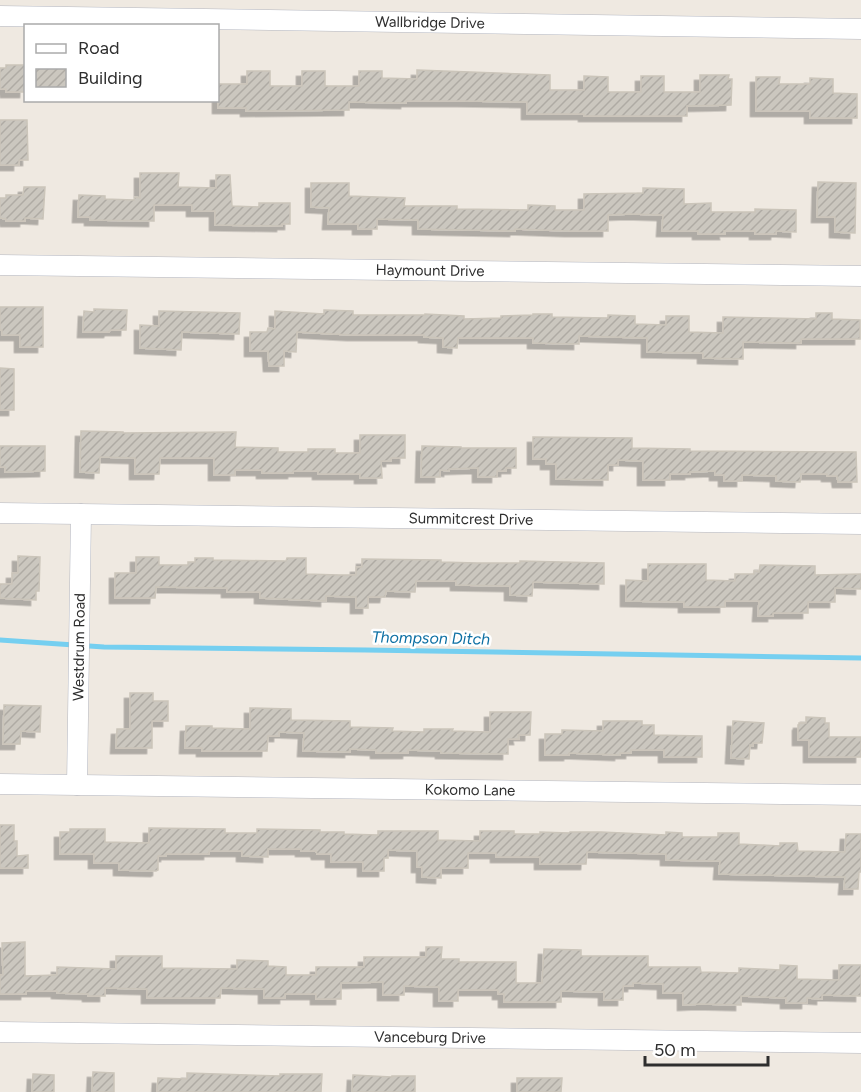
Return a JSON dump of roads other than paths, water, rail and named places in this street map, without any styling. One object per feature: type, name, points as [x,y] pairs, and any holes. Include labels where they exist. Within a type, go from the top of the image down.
[{"type":"street","name":"Wallbridge Drive","points":[[0,16],[861,29]]},
{"type":"street","name":"Haymount Drive","points":[[0,265],[861,276]]},
{"type":"street","points":[[0,513],[81,514]]},
{"type":"street","name":"Summitcrest Drive","points":[[81,514],[861,524]]},
{"type":"street","name":"Westdrum Road","points":[[77,785],[81,514]]},
{"type":"street","points":[[0,784],[77,785]]},
{"type":"street","name":"Kokomo Lane","points":[[77,785],[861,795]]},
{"type":"street","name":"Vanceburg Drive","points":[[0,1032],[861,1043]]},
{"type":"waterway","name":"Thompson Ditch","points":[[0,640],[104,647],[861,658]]}]
